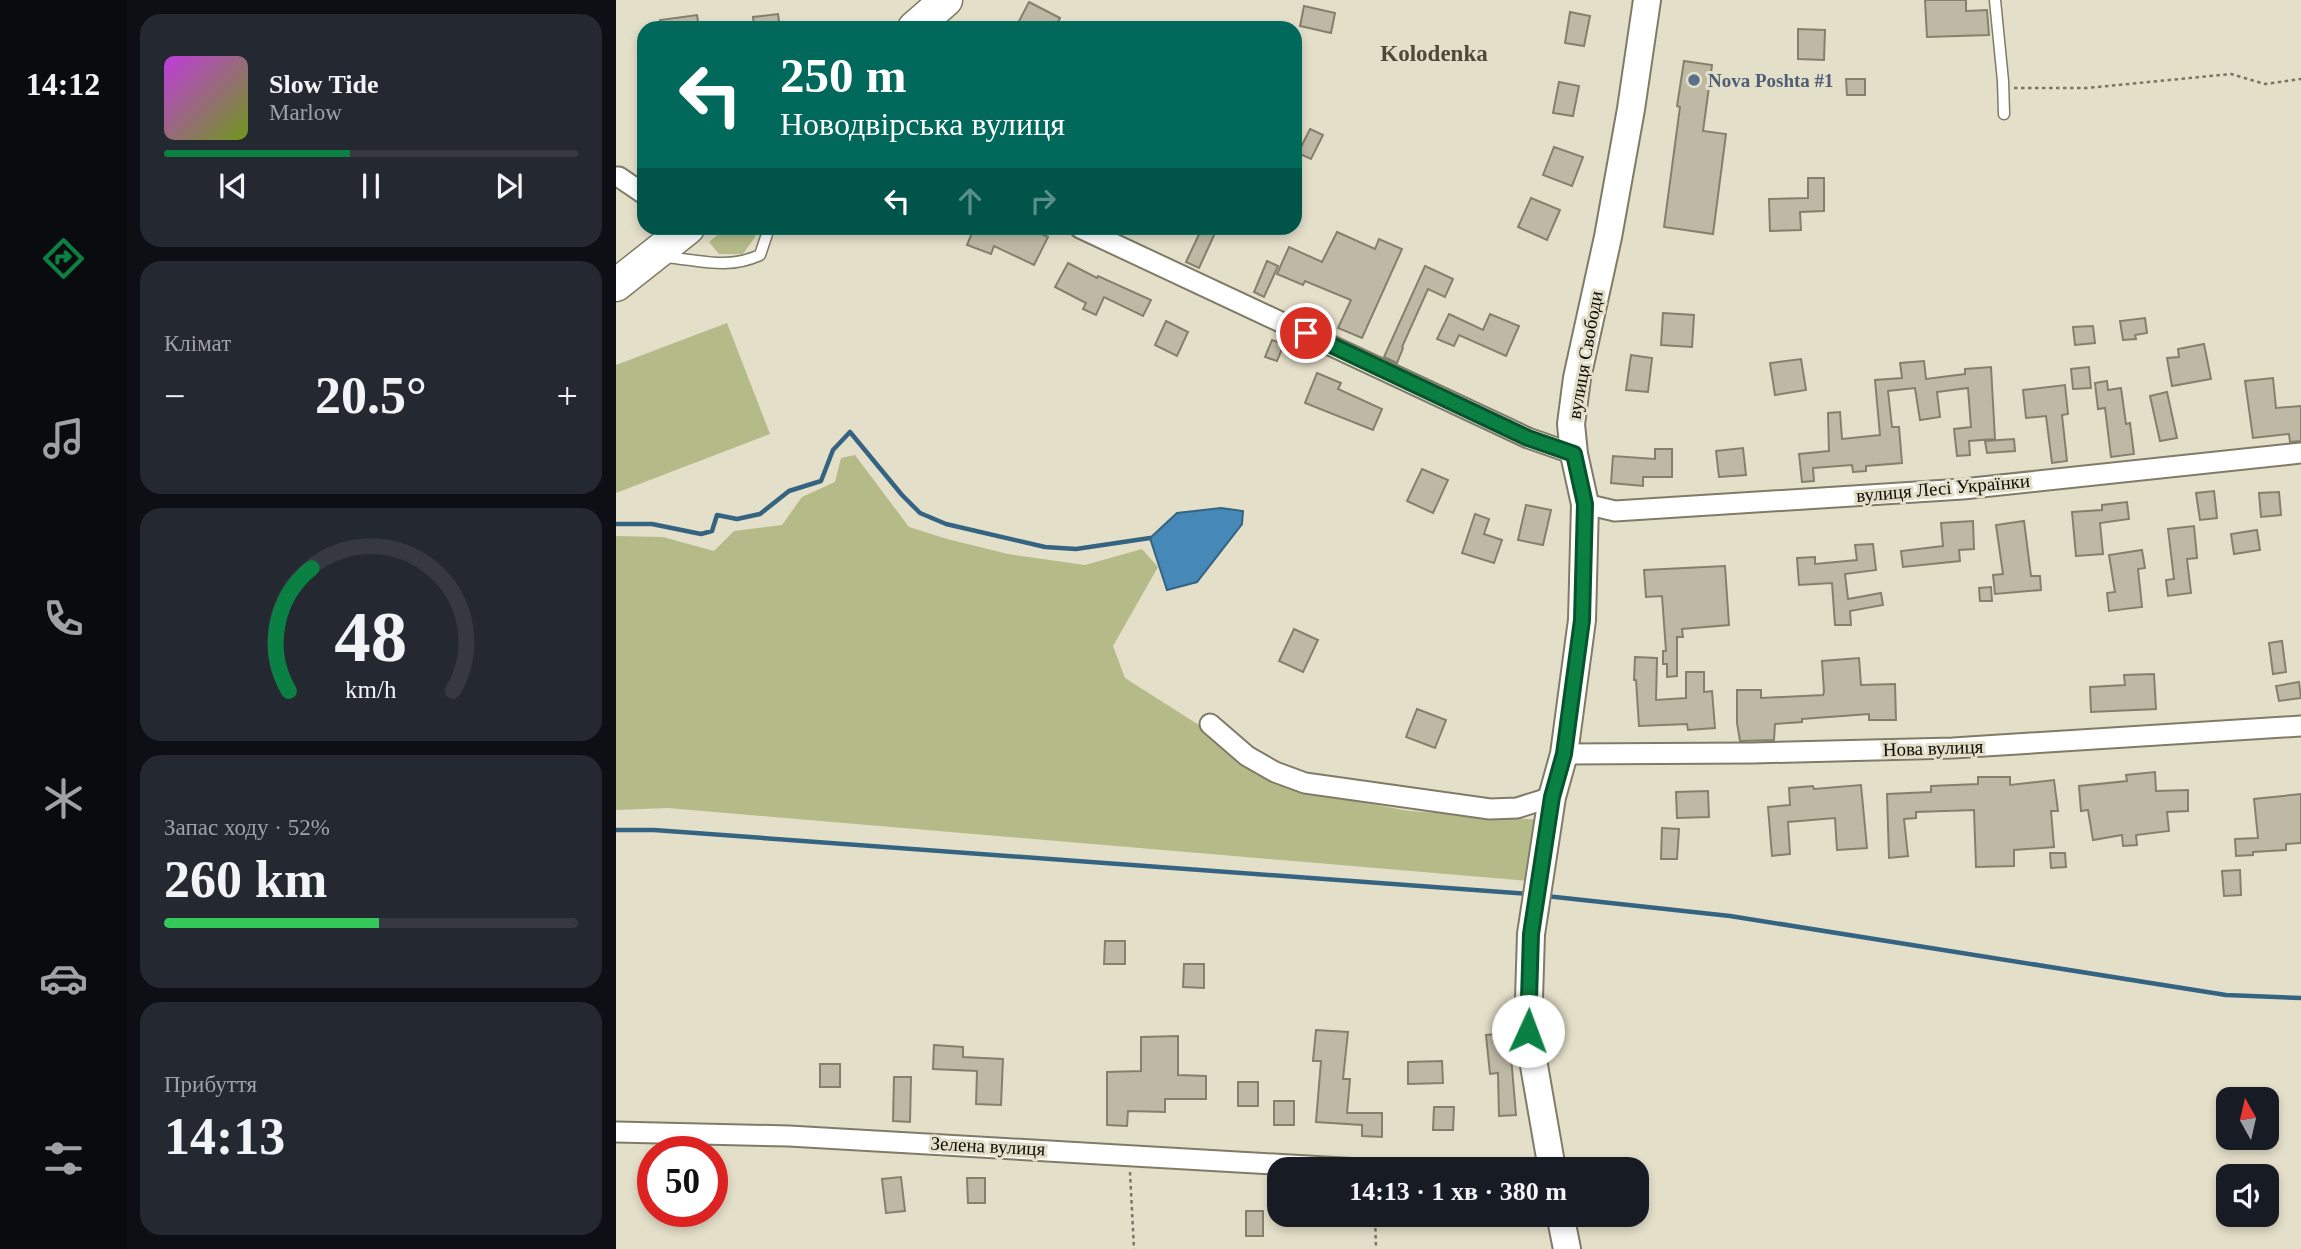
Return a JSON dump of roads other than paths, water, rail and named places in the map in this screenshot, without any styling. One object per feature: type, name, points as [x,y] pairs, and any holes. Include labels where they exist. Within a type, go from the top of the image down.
[{"type":"highway","points":[[922,21],[946,0]]},
{"type":"highway","points":[[616,285],[680,235]]},
{"type":"main road","name":"вулиця Свободи","points":[[1550,1157],[1528,1031],[1531,934],[1552,797],[1564,754],[1582,620],[1585,504],[1574,454],[1571,424],[1577,378],[1608,237],[1647,0]]},
{"type":"main road","points":[[1563,1227],[1567,1249]]},
{"type":"street","points":[[616,177],[637,189]]},
{"type":"street","points":[[1095,235],[1528,438],[1574,454]]},
{"type":"street","name":"вулиця Лесі Українки","points":[[1585,504],[1615,511],[1963,489],[2301,453]]},
{"type":"street","points":[[1210,724],[1247,756],[1275,772],[1304,783],[1490,809],[1517,808],[1552,797]]},
{"type":"street","name":"Нова вулиця","points":[[1564,754],[1953,748],[2301,726]]},
{"type":"street","name":"Зелена вулиця","points":[[616,1132],[789,1136],[1267,1163]]},
{"type":"lane","points":[[1995,0],[2004,114]]},
{"type":"lane","points":[[654,256],[724,264],[743,263],[760,255],[767,235]]},
{"type":"water","points":[[1221,508],[1243,511],[1242,524],[1197,582],[1167,590],[1150,538],[1177,513]]},
{"type":"waterway","points":[[616,524],[652,524],[701,534],[712,531],[717,515],[737,519],[760,514],[789,491],[821,481],[833,450],[850,432],[920,513],[946,524],[1045,547],[1076,549],[1150,538]]},
{"type":"waterway","points":[[616,830],[654,830],[1528,894]]},
{"type":"waterway","points":[[1546,896],[1730,916],[2226,995],[2301,998]]},
{"type":"place","name":"Nova Poshta #1","points":[[1694,80]]},
{"type":"district","name":"Kolodenka","points":[[1434,53]]}]
